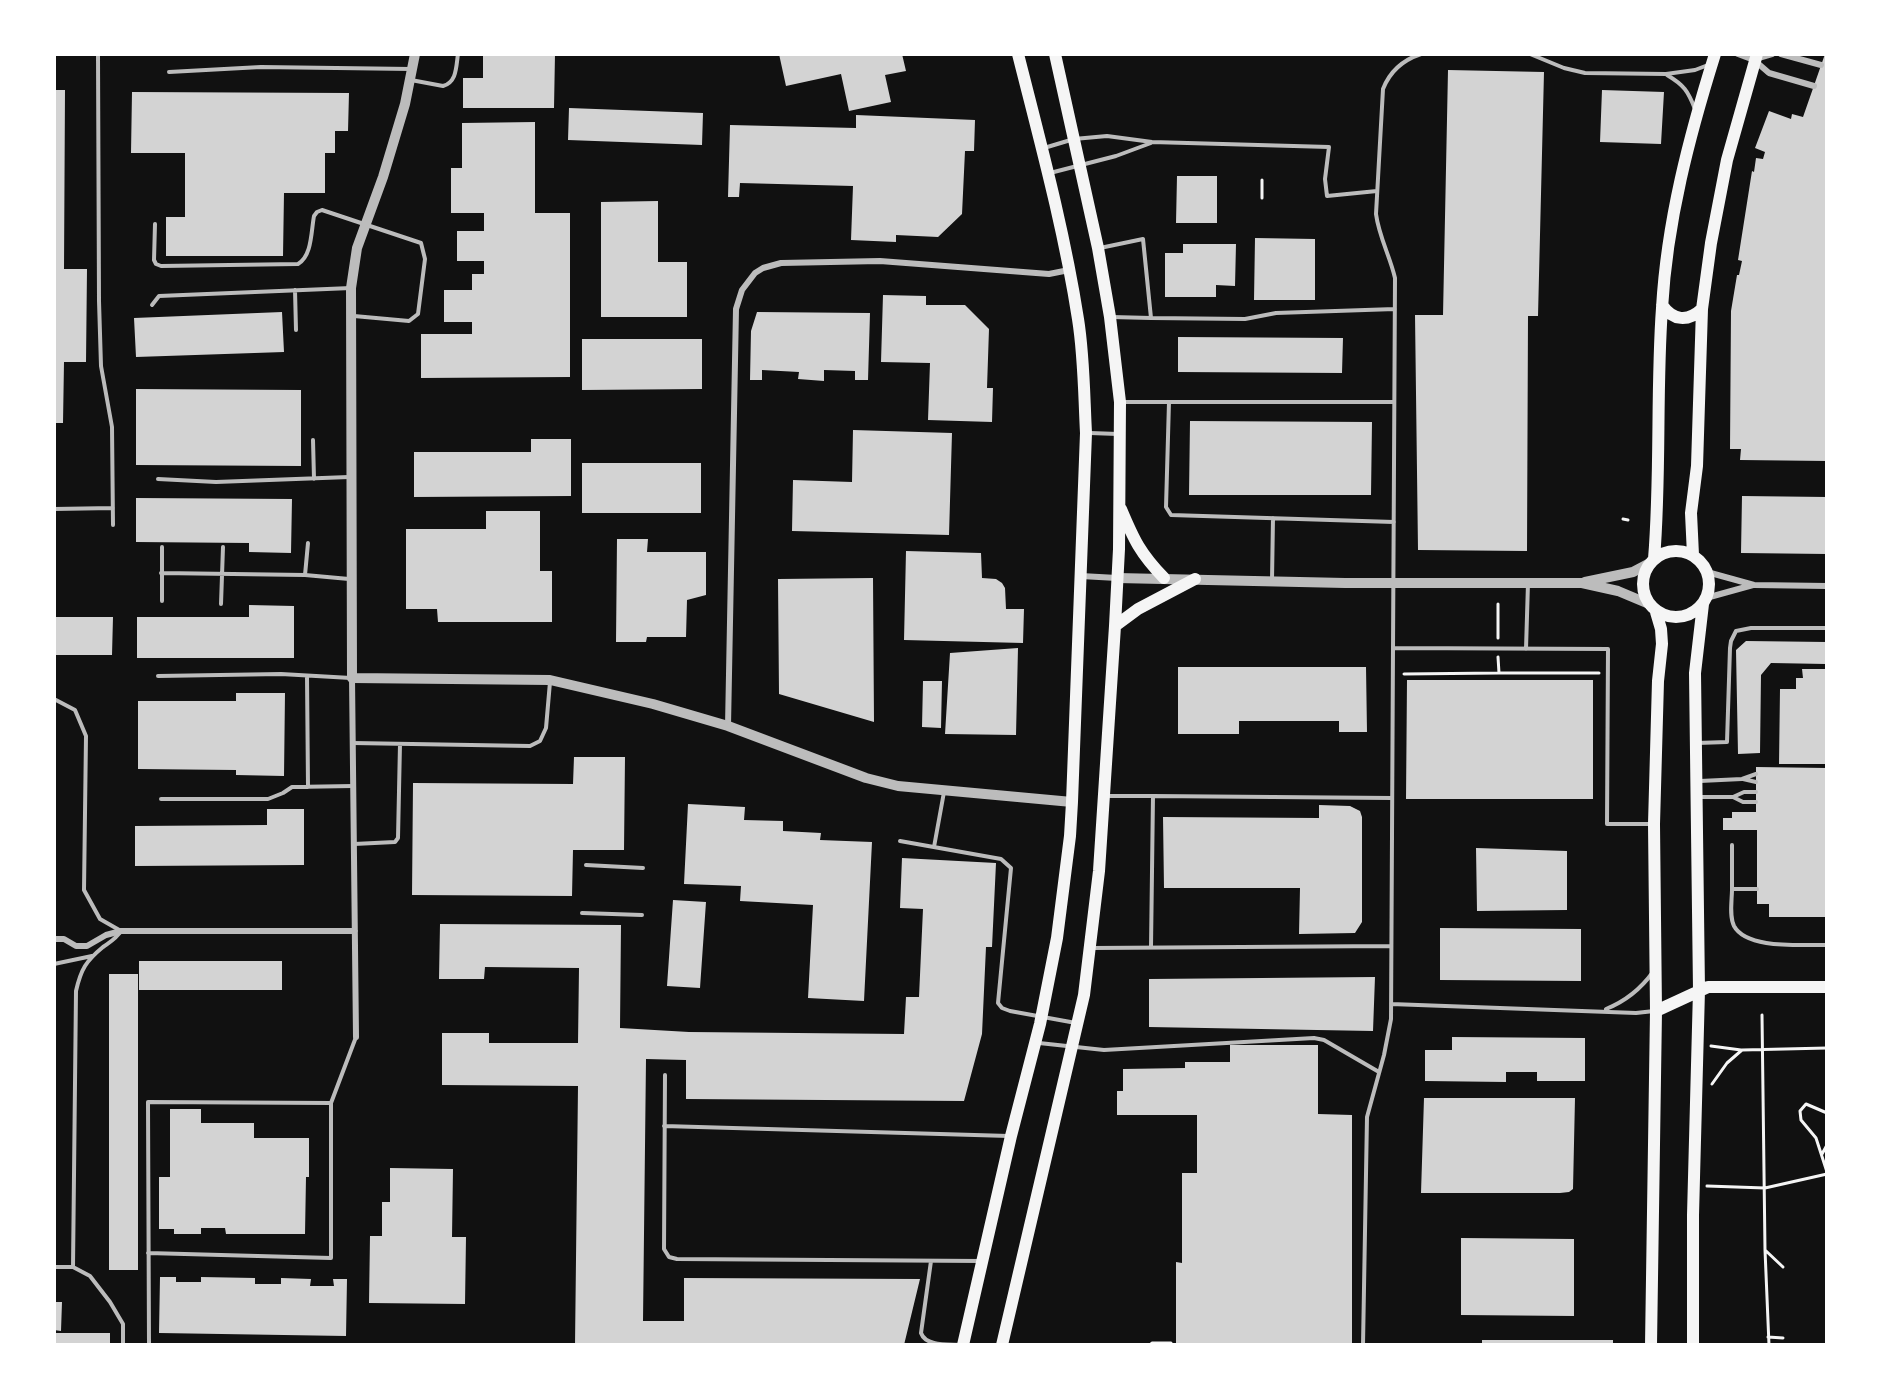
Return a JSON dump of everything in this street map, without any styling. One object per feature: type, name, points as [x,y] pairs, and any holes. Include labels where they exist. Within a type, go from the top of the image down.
[{"type":"main road","points":[[963,1345],[1011,1136],[1042,1017],[1057,938],[1072,802],[1086,433],[1078,321],[1070,270],[1018,54]]},
{"type":"main road","points":[[1002,1345],[1077,1023],[1091,948],[1105,796],[1116,626],[1120,402],[1110,317],[1098,248],[1055,54]]},
{"type":"main road","points":[[1693,555],[1691,513],[1697,466],[1702,309],[1711,243],[1727,160],[1756,57]]},
{"type":"main road","points":[[1652,1345],[1656,1011],[1654,824],[1658,681],[1662,644],[1661,629],[1644,594],[1642,584],[1652,561],[1662,305],[1677,192],[1713,59]]},
{"type":"main road","points":[[1662,305],[1671,316],[1677,318],[1696,315],[1702,309]]},
{"type":"main road","points":[[1119,505],[1138,548],[1145,559],[1164,578]]},
{"type":"main road","points":[[1652,561],[1673,551],[1693,555],[1707,572],[1709,590],[1705,601],[1695,673],[1699,990],[1696,1046],[1693,1345]]},
{"type":"main road","points":[[1116,626],[1138,609],[1195,579]]},
{"type":"main road","points":[[1652,608],[1676,618],[1696,612],[1705,601]]},
{"type":"main road","points":[[1656,1011],[1708,987],[1827,987]]},
{"type":"street","points":[[356,1036],[350,477],[351,288],[357,249],[393,146],[405,104],[415,54]]},
{"type":"street","points":[[1738,54],[1756,57],[1772,54]]},
{"type":"street","points":[[1781,54],[1821,65]]},
{"type":"street","points":[[1756,57],[1769,73],[1814,86]]},
{"type":"street","points":[[728,726],[736,309],[747,281],[762,268],[781,263],[880,261],[1049,274],[1070,270]]},
{"type":"street","points":[[1080,576],[1394,583],[1582,583],[1632,572],[1652,561]]},
{"type":"street","points":[[1707,572],[1754,585],[1827,586]]},
{"type":"street","points":[[1582,583],[1618,591],[1652,608]]},
{"type":"street","points":[[1705,601],[1754,585]]},
{"type":"street","points":[[352,678],[550,680],[653,704],[728,726],[866,778],[898,786],[1072,802]]},
{"type":"street","points":[[54,939],[64,939],[76,946],[87,946],[106,935],[121,931],[355,931]]},
{"type":"lane","points":[[98,54],[100,344],[101,366],[112,427],[112,525]]},
{"type":"lane","points":[[169,72],[261,67],[411,74],[447,86],[454,78],[458,54]]},
{"type":"lane","points":[[1363,1345],[1366,1117],[1391,1019],[1395,278],[1391,260],[1378,230],[1377,191],[1383,88],[1390,75],[1398,67],[1421,54]]},
{"type":"lane","points":[[1530,54],[1564,68],[1585,73],[1666,74],[1695,70],[1713,59]]},
{"type":"lane","points":[[1666,74],[1680,82],[1688,91],[1697,113]]},
{"type":"lane","points":[[1042,149],[1074,138],[1107,136],[1152,142],[1329,147],[1327,196],[1377,191]]},
{"type":"lane","points":[[1047,174],[1116,156],[1152,142]]},
{"type":"lane","points":[[155,224],[154,260],[156,264],[188,266],[298,264],[307,255],[314,216],[322,210],[421,243],[425,259],[418,314],[409,321],[350,315]]},
{"type":"lane","points":[[1098,248],[1143,239],[1151,318]]},
{"type":"lane","points":[[152,305],[159,296],[351,288]]},
{"type":"lane","points":[[295,290],[296,330]]},
{"type":"lane","points":[[1110,317],[1220,320],[1276,313],[1395,309]]},
{"type":"lane","points":[[1120,402],[1394,402]]},
{"type":"lane","points":[[1169,402],[1166,507],[1169,513],[1394,522]]},
{"type":"lane","points":[[1086,433],[1120,434]]},
{"type":"lane","points":[[313,440],[314,479]]},
{"type":"lane","points":[[158,479],[216,482],[350,477]]},
{"type":"lane","points":[[54,509],[113,508]]},
{"type":"lane","points":[[1272,581],[1273,518]]},
{"type":"lane","points":[[305,575],[308,543]]},
{"type":"lane","points":[[221,604],[222,547]]},
{"type":"lane","points":[[162,548],[162,601]]},
{"type":"lane","points":[[161,573],[305,575],[351,580]]},
{"type":"lane","points":[[1526,649],[1528,583]]},
{"type":"lane","points":[[1696,743],[1727,742],[1730,648],[1736,631],[1751,628],[1827,628]]},
{"type":"lane","points":[[1394,648],[1608,649],[1607,824],[1654,824]]},
{"type":"lane","points":[[158,676],[281,674],[352,678]]},
{"type":"lane","points":[[306,676],[308,787]]},
{"type":"lane","points":[[353,743],[530,746],[540,741],[546,729],[550,680]]},
{"type":"lane","points":[[54,699],[75,710],[86,736],[84,890],[100,919],[121,931],[117,938],[93,956],[81,969],[76,991],[73,1267]]},
{"type":"lane","points":[[354,844],[382,844],[395,842],[398,838],[400,744]]},
{"type":"lane","points":[[1742,779],[1756,774]]},
{"type":"lane","points":[[1696,781],[1742,779],[1756,782]]},
{"type":"lane","points":[[161,799],[268,799],[283,794],[292,787],[353,786]]},
{"type":"lane","points":[[934,847],[944,792]]},
{"type":"lane","points":[[1733,797],[1744,792],[1756,792]]},
{"type":"lane","points":[[1105,796],[1392,798]]},
{"type":"lane","points":[[1151,947],[1153,796]]},
{"type":"lane","points":[[1696,796],[1733,797],[1743,802],[1756,802]]},
{"type":"lane","points":[[900,841],[1001,859],[1011,868],[998,1003],[1002,1008],[1010,1011],[1077,1023]]},
{"type":"lane","points":[[1732,845],[1733,923],[1743,936],[1762,943],[1827,945]]},
{"type":"lane","points":[[586,865],[643,868]]},
{"type":"lane","points":[[1732,889],[1757,889]]},
{"type":"lane","points":[[582,913],[642,915]]},
{"type":"lane","points":[[1091,948],[1391,946]]},
{"type":"lane","points":[[54,964],[93,956]]},
{"type":"lane","points":[[1602,1011],[1619,1004],[1642,987],[1655,968]]},
{"type":"lane","points":[[1391,1004],[1636,1013],[1656,1011]]},
{"type":"lane","points":[[148,1253],[331,1258],[331,1103],[356,1036]]},
{"type":"lane","points":[[1035,1042],[1104,1050],[1314,1038],[1324,1040],[1379,1072]]},
{"type":"lane","points":[[665,1075],[664,1250],[669,1257],[678,1259],[982,1261]]},
{"type":"lane","points":[[149,1345],[148,1102],[331,1103]]},
{"type":"lane","points":[[664,1126],[1011,1136]]},
{"type":"lane","points":[[931,1261],[921,1333],[923,1338],[929,1342],[963,1345]]},
{"type":"lane","points":[[54,1267],[73,1267],[90,1276],[123,1324],[123,1345]]},
{"type":"path","points":[[1262,180],[1262,198]]},
{"type":"path","points":[[1623,519],[1628,520]]},
{"type":"path","points":[[1498,603],[1499,673]]},
{"type":"path","points":[[1402,674],[1608,673]]},
{"type":"path","points":[[1762,1015],[1765,1250],[1769,1345]]},
{"type":"path","points":[[1696,1046],[1742,1050],[1827,1048]]},
{"type":"path","points":[[1708,1090],[1742,1050]]},
{"type":"path","points":[[1695,1185],[1765,1188],[1827,1173],[1816,1138],[1801,1120],[1800,1111],[1806,1104],[1827,1113]]},
{"type":"path","points":[[1822,1154],[1827,1145]]},
{"type":"path","points":[[1765,1250],[1784,1267]]},
{"type":"path","points":[[1768,1337],[1783,1338]]},
{"type":"path","points":[[1149,1345],[1152,1342],[1171,1343],[1171,1345]]},
{"type":"building","points":[[483,54],[555,54],[554,108],[463,108],[463,78],[483,78]]},
{"type":"building","points":[[779,54],[902,54],[906,71],[885,75],[891,102],[849,111],[841,74],[786,86]]},
{"type":"building","points":[[1825,54],[1827,54],[1827,461],[1740,460],[1741,449],[1730,449],[1731,311],[1737,275],[1739,275],[1742,261],[1738,260],[1752,171],[1754,172],[1756,158],[1763,159],[1765,152],[1755,148],[1769,111],[1791,119],[1792,114],[1803,117]]},
{"type":"building","points":[[1448,70],[1544,72],[1538,316],[1528,316],[1527,551],[1418,550],[1415,315],[1443,315]]},
{"type":"building","points":[[54,90],[65,90],[64,269],[87,269],[86,362],[64,362],[63,423],[54,423]]},
{"type":"building","points":[[1602,90],[1664,92],[1661,144],[1600,142]]},
{"type":"building","points":[[132,92],[349,93],[348,131],[335,131],[335,153],[325,153],[325,193],[284,193],[283,256],[166,256],[166,217],[185,217],[185,153],[131,153]]},
{"type":"building","points":[[569,108],[703,113],[702,145],[568,140]]},
{"type":"building","points":[[856,115],[975,120],[974,151],[965,151],[962,214],[938,237],[896,235],[896,242],[851,240],[853,186],[740,183],[739,197],[728,197],[730,125],[856,128]]},
{"type":"building","points":[[535,122],[535,213],[570,213],[570,377],[421,378],[421,334],[472,334],[472,322],[444,322],[444,290],[472,290],[472,274],[484,274],[484,261],[457,261],[457,231],[484,231],[484,213],[451,213],[451,168],[462,168],[462,123]]},
{"type":"building","points":[[1177,176],[1217,176],[1217,223],[1176,223]]},
{"type":"building","points":[[658,201],[658,262],[687,262],[687,317],[601,317],[601,202]]},
{"type":"building","points":[[1255,238],[1315,239],[1315,300],[1254,300]]},
{"type":"building","points":[[1183,244],[1236,244],[1235,286],[1216,285],[1216,297],[1165,297],[1165,253],[1183,253]]},
{"type":"building","points":[[883,295],[926,296],[926,305],[965,305],[989,329],[987,388],[993,388],[992,422],[928,420],[930,363],[881,362]]},
{"type":"building","points":[[282,312],[284,352],[136,357],[134,318]]},
{"type":"building","points":[[757,312],[870,313],[868,380],[855,380],[855,371],[824,370],[824,381],[798,379],[799,372],[762,370],[762,380],[750,380],[751,331]]},
{"type":"building","points":[[1178,337],[1343,338],[1342,373],[1178,372]]},
{"type":"building","points":[[582,339],[702,339],[702,389],[582,390]]},
{"type":"building","points":[[136,389],[301,390],[301,466],[136,465]]},
{"type":"building","points":[[1190,421],[1372,422],[1371,495],[1189,495]]},
{"type":"building","points":[[853,430],[952,433],[949,535],[792,531],[793,480],[852,482]]},
{"type":"building","points":[[531,439],[571,439],[571,496],[414,497],[414,452],[531,452]]},
{"type":"building","points":[[582,463],[701,463],[701,513],[582,513]]},
{"type":"building","points":[[1742,496],[1827,497],[1827,554],[1741,553]]},
{"type":"building","points":[[136,498],[292,499],[291,553],[249,552],[249,543],[136,542]]},
{"type":"building","points":[[486,511],[540,511],[540,571],[552,571],[552,622],[438,622],[437,609],[406,609],[406,529],[486,529]]},
{"type":"building","points":[[617,539],[648,539],[647,552],[706,552],[706,595],[687,600],[686,637],[647,637],[646,642],[616,642]]},
{"type":"building","points":[[906,551],[981,553],[982,578],[996,579],[1002,583],[1005,588],[1006,609],[1024,609],[1023,643],[904,640]]},
{"type":"building","points":[[873,578],[874,722],[779,694],[778,579]]},
{"type":"building","points":[[249,605],[294,606],[294,658],[137,658],[137,617],[249,617]]},
{"type":"building","points":[[54,617],[113,617],[112,655],[54,655]]},
{"type":"building","points":[[1746,641],[1827,642],[1826,664],[1771,663],[1761,675],[1760,753],[1738,754],[1736,650]]},
{"type":"building","points":[[1018,648],[1016,735],[945,734],[950,653]]},
{"type":"building","points":[[1178,667],[1366,667],[1367,732],[1339,732],[1339,721],[1239,721],[1239,734],[1178,734]]},
{"type":"building","points":[[1802,669],[1827,669],[1827,764],[1779,764],[1780,689],[1796,689],[1796,678],[1803,678]]},
{"type":"building","points":[[1407,680],[1593,680],[1593,799],[1406,799]]},
{"type":"building","points":[[923,681],[942,681],[941,728],[922,727]]},
{"type":"building","points":[[236,693],[285,693],[284,776],[236,775],[236,770],[138,769],[138,701],[236,701]]},
{"type":"building","points":[[574,757],[625,757],[624,850],[573,850],[572,896],[412,895],[413,783],[573,784]]},
{"type":"building","points":[[1756,767],[1827,768],[1827,917],[1769,917],[1769,904],[1757,904],[1757,830],[1723,830],[1723,818],[1732,818],[1732,812],[1756,812]]},
{"type":"building","points":[[688,804],[745,807],[744,820],[783,821],[783,831],[821,833],[820,840],[872,842],[864,1001],[808,998],[813,905],[740,901],[741,886],[684,884]]},
{"type":"building","points":[[1319,805],[1350,806],[1360,811],[1362,817],[1362,922],[1355,933],[1299,934],[1300,888],[1164,888],[1163,817],[1319,818]]},
{"type":"building","points":[[267,809],[304,809],[304,865],[135,866],[135,826],[267,825]]},
{"type":"building","points":[[1476,848],[1567,851],[1567,910],[1477,911]]},
{"type":"building","points":[[902,858],[996,863],[992,947],[986,947],[982,1034],[964,1101],[686,1099],[686,1060],[646,1059],[643,1321],[684,1321],[684,1278],[920,1279],[904,1345],[575,1345],[578,1086],[442,1085],[442,1033],[489,1033],[489,1043],[578,1043],[579,968],[485,967],[484,979],[439,979],[440,924],[621,925],[620,1028],[689,1032],[904,1034],[906,997],[919,997],[923,909],[900,908]]},
{"type":"building","points":[[673,900],[706,902],[700,988],[667,986]]},
{"type":"building","points":[[1440,928],[1581,929],[1581,981],[1440,980]]},
{"type":"building","points":[[139,961],[282,961],[282,990],[139,990]]},
{"type":"building","points":[[109,974],[138,974],[138,1270],[109,1270]]},
{"type":"building","points":[[1375,977],[1373,1031],[1149,1027],[1149,979]]},
{"type":"building","points":[[1452,1037],[1585,1038],[1585,1081],[1537,1081],[1537,1072],[1506,1072],[1506,1082],[1425,1081],[1425,1050],[1452,1050]]},
{"type":"building","points":[[1230,1045],[1318,1045],[1318,1114],[1352,1115],[1352,1345],[1176,1345],[1176,1262],[1182,1263],[1182,1173],[1197,1173],[1197,1115],[1117,1115],[1117,1091],[1123,1091],[1123,1069],[1185,1068],[1185,1062],[1230,1062]]},
{"type":"building","points":[[1424,1098],[1575,1098],[1573,1189],[1560,1193],[1421,1193]]},
{"type":"building","points":[[170,1109],[201,1109],[201,1123],[254,1123],[254,1138],[309,1138],[305,1234],[226,1234],[225,1228],[201,1228],[201,1234],[174,1234],[174,1229],[159,1229],[159,1177],[170,1177]]},
{"type":"building","points":[[390,1168],[453,1169],[452,1237],[466,1237],[465,1304],[369,1303],[370,1236],[382,1236],[382,1202],[390,1202]]},
{"type":"building","points":[[1461,1238],[1574,1239],[1574,1316],[1461,1315]]},
{"type":"building","points":[[160,1277],[176,1277],[176,1282],[201,1282],[201,1277],[255,1278],[255,1284],[281,1284],[281,1278],[311,1279],[310,1286],[334,1286],[333,1279],[347,1279],[346,1336],[159,1333]]},
{"type":"building","points":[[54,1302],[62,1302],[61,1331],[54,1330]]},
{"type":"building","points":[[54,1333],[110,1333],[110,1345],[54,1345]]},
{"type":"building","points":[[1482,1340],[1613,1340],[1613,1345],[1482,1345]]}]
